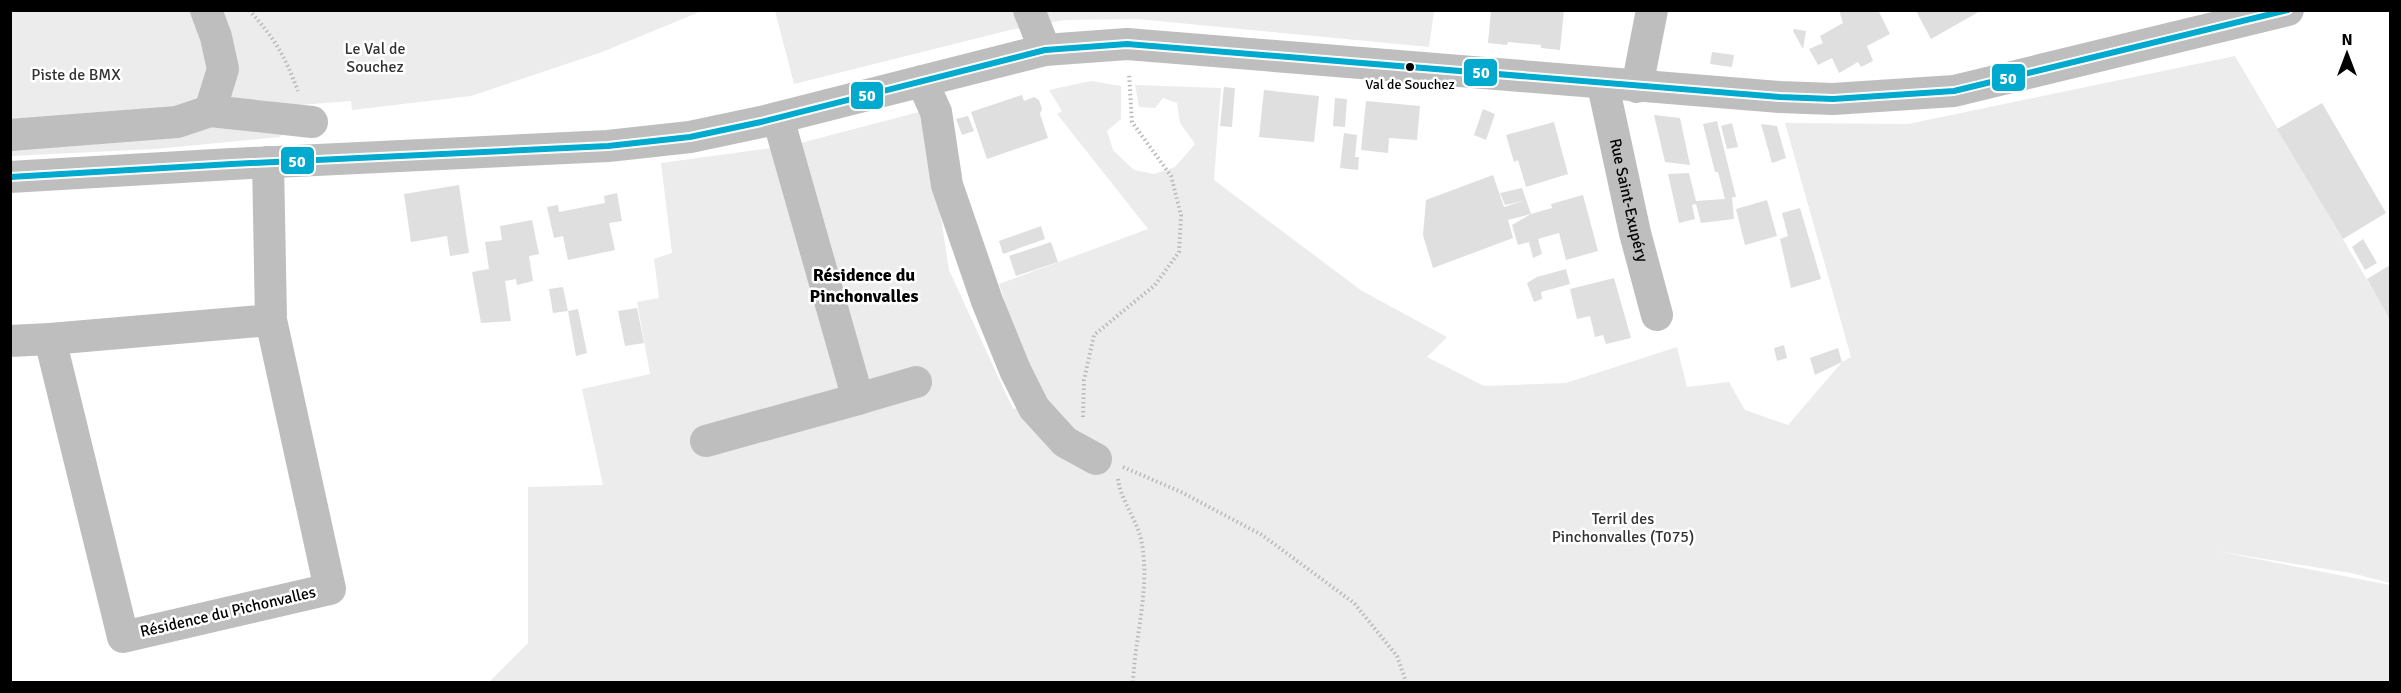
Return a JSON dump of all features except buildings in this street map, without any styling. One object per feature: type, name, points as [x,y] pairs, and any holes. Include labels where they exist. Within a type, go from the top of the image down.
[{"type":"street","points":[[206,10],[216,37],[222,69],[210,111]]},
{"type":"street","points":[[1029,10],[1046,50]]},
{"type":"street","points":[[1620,86],[1652,10]]},
{"type":"street","points":[[10,177],[608,146],[690,137],[778,118],[1046,50],[1127,44],[1620,86],[1833,99],[1954,91],[2288,10]]},
{"type":"street","points":[[922,81],[936,112],[947,185],[987,301],[1015,370],[1034,408],[1065,442],[1105,461]]},
{"type":"street","name":"Rue Saint-Exupéry","points":[[1620,86],[1635,233],[1657,315]]},
{"type":"street","points":[[10,135],[177,122],[210,111],[308,111],[326,159]]},
{"type":"street","points":[[778,118],[858,399]]},
{"type":"street","name":"Résidence du Pichonvalles","points":[[50,339],[123,637],[330,589],[272,320],[268,162]]},
{"type":"street","points":[[10,341],[272,320]]},
{"type":"street","points":[[706,441],[916,382]]},
{"type":"path","points":[[249,10],[272,36],[308,111]]},
{"type":"path","points":[[1127,44],[1132,122],[1171,176],[1181,215],[1179,252],[1155,285],[1094,335],[1084,380],[1083,431],[1105,461],[1136,520],[1145,564],[1144,598],[1132,682]]},
{"type":"path","points":[[1105,461],[1181,492],[1262,535],[1354,603],[1397,656],[1406,682]]},
{"type":"green space","points":[[10,11],[702,11],[602,52],[471,96],[352,110],[351,101],[299,105],[280,137],[156,149],[11,156]]},
{"type":"green space","points":[[775,11],[1434,11],[1429,47],[1138,19],[1065,20],[1010,30],[794,84]]},
{"type":"green space","name":"Terril des Pinchonvalles (T075)","points":[[2235,56],[2390,319],[2390,583],[2351,573],[2216,551],[2390,585],[2390,682],[489,682],[528,643],[528,487],[603,485],[582,389],[650,374],[637,302],[659,298],[654,259],[672,253],[661,163],[793,145],[919,112],[926,119],[949,270],[1013,409],[1038,401],[999,284],[1148,229],[1057,114],[1062,111],[1049,90],[1091,81],[1121,86],[1121,119],[1107,131],[1113,150],[1134,170],[1154,174],[1175,167],[1195,144],[1180,123],[1177,103],[1163,98],[1155,108],[1139,107],[1135,85],[1221,88],[1214,180],[1362,291],[1447,337],[1427,357],[1484,386],[1566,383],[1677,347],[1687,387],[1729,382],[1745,410],[1788,425],[1842,362],[1851,357],[1785,123],[1908,124]]},
{"type":"transit line","name":"50","points":[[10,177],[608,146],[690,137],[761,122],[1045,50],[1127,44],[1780,97],[1833,99],[1954,91],[2288,10]]},
{"type":"place","name":"Val de Souchez","points":[[1410,67]]},
{"type":"district","name":"Résidence du Pinchonvalles","points":[[864,285]]},
{"type":"park label","name":"Le Val de Souchez","points":[[375,58]]},
{"type":"park label","name":"Piste de BMX","points":[[76,75]]}]
